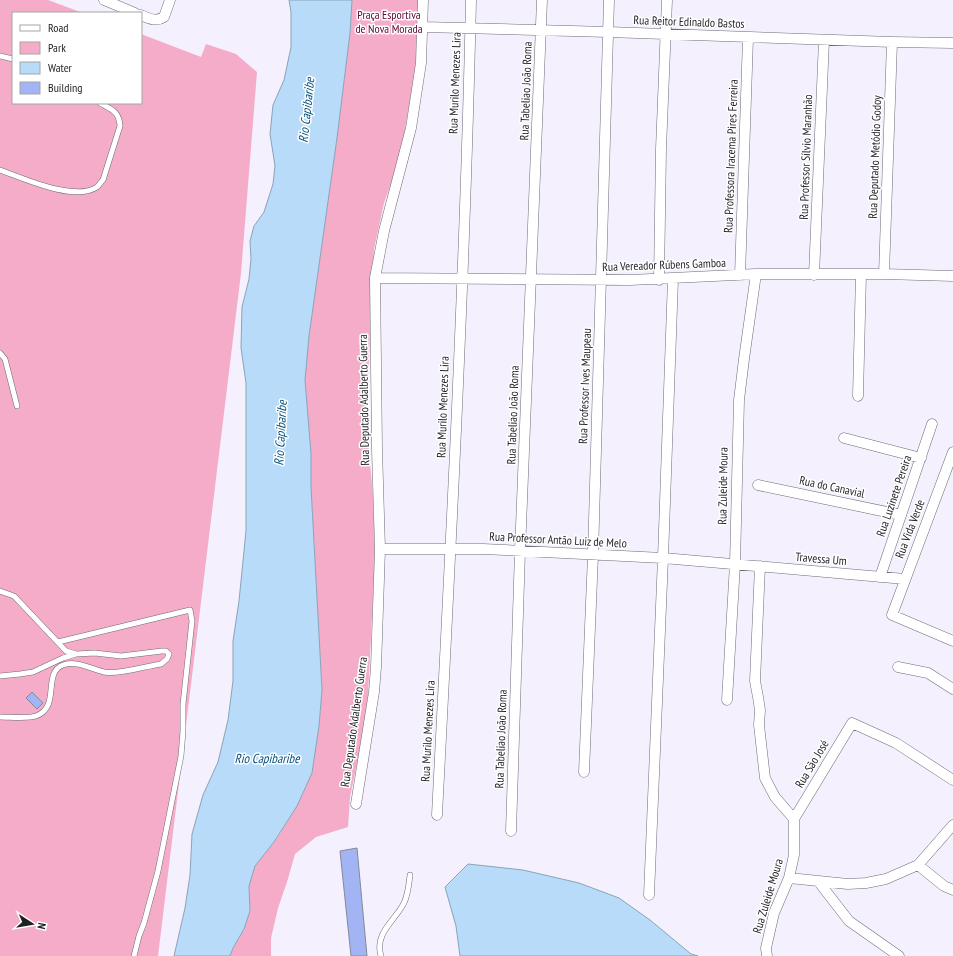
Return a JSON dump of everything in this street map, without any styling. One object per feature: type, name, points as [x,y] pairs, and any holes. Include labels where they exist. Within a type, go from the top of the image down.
[{"type":"street","points":[[104,0],[133,12]]},
{"type":"street","points":[[142,15],[152,20],[159,20],[164,17],[170,0]]},
{"type":"street","name":"Rua Deputado Adalberto Guerra","points":[[356,804],[374,692],[376,667],[380,549],[375,278],[384,231],[411,128],[421,63],[424,0]]},
{"type":"street","name":"Rua Murilo Menezes Lira","points":[[437,815],[462,279],[471,0]]},
{"type":"street","name":"Rua Tabeliao João Roma","points":[[511,831],[520,551],[542,0]]},
{"type":"street","name":"Rua Professor Ives Maupeau","points":[[584,772],[593,555],[609,0]]},
{"type":"street","points":[[660,280],[661,149],[668,0]]},
{"type":"street","name":"Rua Reitor Edinaldo Bastos","points":[[423,27],[953,43]]},
{"type":"street","name":"Rua Professora Iracema Pires Ferreira","points":[[740,275],[748,38]]},
{"type":"street","name":"Rua Professor Sílvio Maranhão","points":[[814,275],[824,40]]},
{"type":"street","name":"Rua Deputado Metódio Godoy","points":[[884,274],[892,42]]},
{"type":"street","name":"Rua Vereador Rúbens Gamboa","points":[[375,278],[660,280],[756,274],[884,274],[953,276]]},
{"type":"street","name":"Rua Zuleide Moura","points":[[728,700],[735,564],[739,400],[756,274]]},
{"type":"street","points":[[858,396],[861,274]]},
{"type":"street","points":[[649,895],[663,558],[672,279]]},
{"type":"street","name":"Rua Luzinete Pereira","points":[[880,577],[932,424]]},
{"type":"street","points":[[844,438],[921,458]]},
{"type":"street","name":"Rua Vida Verde","points":[[953,452],[892,615],[953,641]]},
{"type":"street","name":"Rua do Canavial","points":[[758,485],[901,515]]},
{"type":"street","name":"Rua Professor Antão Luiz de Melo","points":[[380,549],[483,549],[663,558],[735,564]]},
{"type":"street","name":"Travessa Um","points":[[735,564],[905,579]]},
{"type":"street","points":[[760,566],[755,681],[760,710],[758,725],[765,778],[775,797],[794,819]]},
{"type":"street","points":[[898,667],[928,673],[953,689]]},
{"type":"street","name":"Rua São José","points":[[794,819],[852,723],[896,743],[953,780]]},
{"type":"street","name":"Rua Zuleide Moura","points":[[767,956],[766,948],[774,913],[789,878],[794,855],[794,819]]},
{"type":"street","points":[[789,878],[848,884],[866,883],[886,879],[918,865],[953,825]]},
{"type":"street","points":[[918,865],[944,886],[953,890]]},
{"type":"street","points":[[818,881],[849,921],[899,956]]},
{"type":"lane","points":[[0,56],[12,59]]},
{"type":"lane","points":[[0,170],[60,190],[76,192],[86,191],[97,187],[103,180],[120,126],[120,118],[115,111],[102,104]]},
{"type":"lane","points":[[0,353],[5,359],[17,406]]},
{"type":"lane","points":[[0,591],[14,596],[66,651],[76,654]]},
{"type":"lane","points":[[58,642],[190,610],[192,621],[183,704],[181,756],[158,871],[134,956]]},
{"type":"lane","points":[[0,676],[33,672],[63,658],[76,654],[95,653],[115,656],[162,651],[168,652],[169,656],[165,662],[161,664],[115,672],[105,672],[79,664],[62,665],[54,674],[51,686],[50,702],[41,714],[35,717],[0,717]]},
{"type":"lane","points":[[380,956],[379,942],[383,932],[405,902],[410,875]]},
{"type":"green space","points":[[0,0],[48,0],[80,12],[12,12],[12,104],[142,104],[142,34],[201,57],[206,44],[236,54],[257,72],[241,273],[158,956],[0,956]]},
{"type":"green space","name":"Praça Esportiva de Nova Morada","points":[[352,0],[422,0],[420,44],[400,158],[384,203],[374,249],[367,430],[373,496],[375,557],[367,715],[350,797],[348,827],[316,837],[295,854],[278,908],[271,938],[271,956],[230,956],[244,929],[250,911],[249,886],[255,866],[277,838],[297,806],[312,773],[319,726],[322,690],[311,487],[311,454],[305,380],[309,336],[350,33]]},
{"type":"water","name":"Rio Capibaribe","points":[[289,0],[352,0],[350,33],[309,336],[305,380],[311,454],[311,487],[322,690],[319,726],[312,773],[297,806],[274,842],[255,866],[249,886],[250,911],[244,929],[230,956],[174,956],[185,908],[190,875],[192,834],[203,795],[218,762],[228,720],[233,681],[233,641],[239,601],[246,531],[246,383],[241,348],[242,307],[249,279],[251,259],[250,241],[254,226],[264,212],[273,184],[275,166],[270,134],[273,105],[284,80],[291,47],[291,12]]},
{"type":"water","points":[[468,864],[523,870],[579,883],[619,898],[650,920],[691,954],[698,956],[460,956],[456,926],[445,887]]},
{"type":"building","points":[[32,692],[43,703],[37,709],[26,698]]},
{"type":"building","points":[[357,848],[367,956],[351,956],[340,851]]}]
